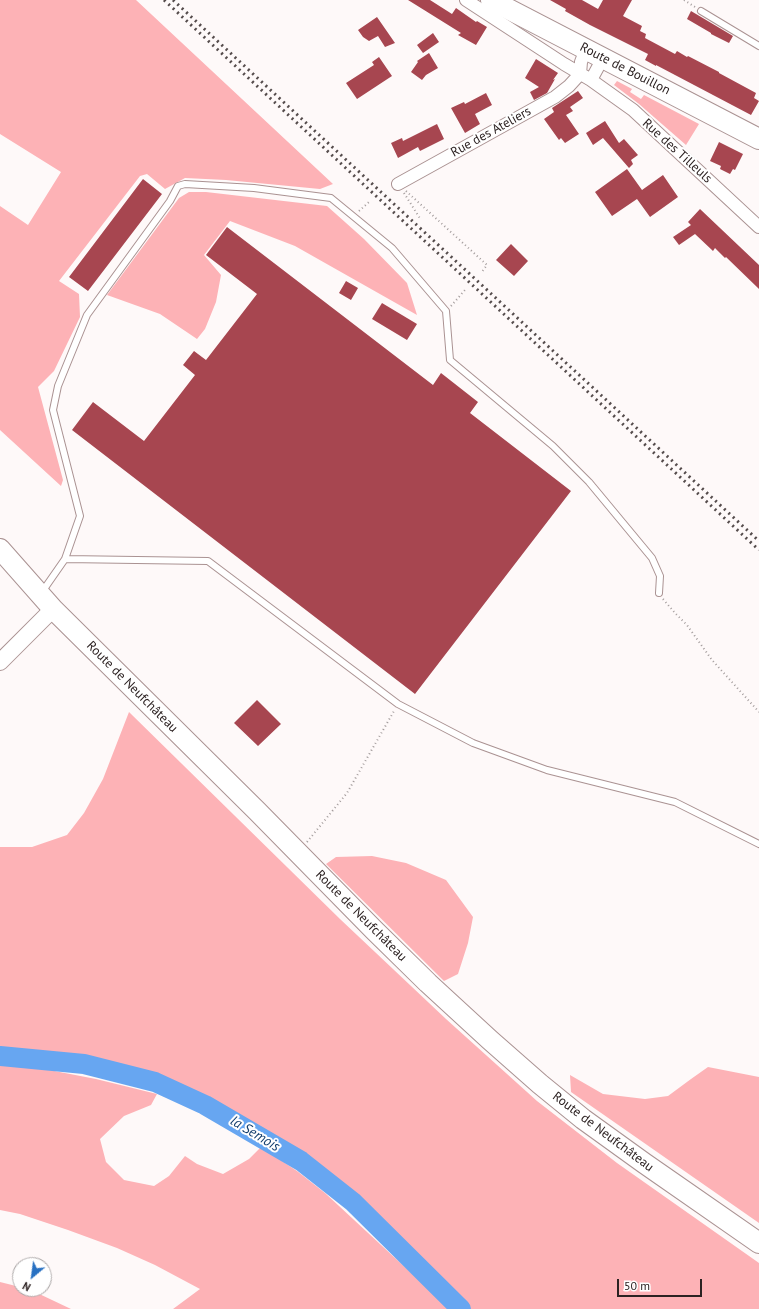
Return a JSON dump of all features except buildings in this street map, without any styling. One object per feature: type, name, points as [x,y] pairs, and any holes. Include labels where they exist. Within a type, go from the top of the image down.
[{"type":"main road","name":"Route de Bouillon","points":[[491,0],[759,139]]},
{"type":"main road","name":"Route de Neufchâteau","points":[[0,549],[47,602],[428,983],[490,1040],[540,1084],[594,1127],[759,1243]]},
{"type":"street","name":"Rue des Tilleuls","points":[[466,0],[591,80],[633,110],[759,227]]},
{"type":"street","points":[[580,74],[581,62],[594,54]]},
{"type":"street","points":[[591,80],[594,54]]},
{"type":"street","name":"Rue des Ateliers","points":[[398,184],[555,97],[569,86],[580,74]]},
{"type":"street","points":[[0,662],[47,602]]},
{"type":"lane","points":[[701,11],[759,46]]},
{"type":"lane","points":[[47,602],[65,559],[80,516],[53,410],[58,386],[87,315],[170,201],[178,186],[185,184],[254,188],[331,198],[392,248],[446,311],[450,360],[553,446],[589,482],[652,558],[660,576],[659,593]]},
{"type":"lane","points":[[65,559],[208,560],[398,704],[473,743],[547,770],[675,802],[759,844]]},
{"type":"path","points":[[684,0],[701,11]]},
{"type":"path","points":[[398,184],[411,202],[421,220]]},
{"type":"path","points":[[398,184],[487,265],[480,273]]},
{"type":"path","points":[[353,216],[369,202]]},
{"type":"path","points":[[446,311],[465,290]]},
{"type":"path","points":[[659,593],[675,613],[687,624],[712,660],[759,712]]},
{"type":"path","points":[[298,853],[347,794],[398,704]]},
{"type":"shaded area","points":[[0,0],[136,0],[333,184],[320,189],[226,180],[185,178],[165,189],[147,174],[140,176],[59,281],[79,294],[80,317],[54,371],[38,387],[63,480],[61,486],[0,430],[0,206],[28,225],[61,172],[0,134]]},
{"type":"shaded area","points":[[617,81],[632,89],[630,92],[641,99],[644,95],[699,124],[686,145],[639,104],[614,85]]},
{"type":"shaded area","points":[[189,192],[206,192],[327,206],[364,239],[407,283],[417,315],[295,246],[230,221],[204,255],[221,275],[216,302],[205,329],[197,339],[160,314],[107,295],[179,198]]},
{"type":"shaded area","points":[[129,712],[340,919],[446,1019],[537,1101],[617,1163],[759,1263],[759,1309],[471,1309],[358,1195],[306,1154],[210,1099],[157,1073],[86,1056],[0,1049],[0,847],[32,847],[67,835],[84,813],[103,779]]},
{"type":"shaded area","points":[[372,856],[406,863],[446,880],[473,917],[468,943],[458,974],[444,981],[326,864],[336,857]]},
{"type":"shaded area","points":[[0,1063],[44,1069],[96,1079],[157,1094],[151,1105],[124,1116],[100,1139],[106,1162],[124,1180],[154,1186],[169,1176],[185,1156],[197,1164],[223,1174],[249,1159],[261,1147],[297,1171],[325,1193],[450,1309],[173,1309],[200,1289],[155,1265],[117,1248],[20,1214],[0,1210]]},
{"type":"shaded area","points":[[708,1067],[759,1077],[759,1223],[571,1092],[570,1075],[603,1094],[645,1099],[668,1096]]},
{"type":"shaded area","points":[[0,1282],[12,1285],[12,1297],[46,1297],[71,1309],[0,1309]]},
{"type":"waterway","name":"la Semois","points":[[0,1056],[84,1064],[155,1082],[205,1105],[301,1161],[353,1202],[461,1309]]},
{"type":"railway","points":[[164,0],[759,550]]},
{"type":"railway","points":[[173,0],[759,541]]}]
